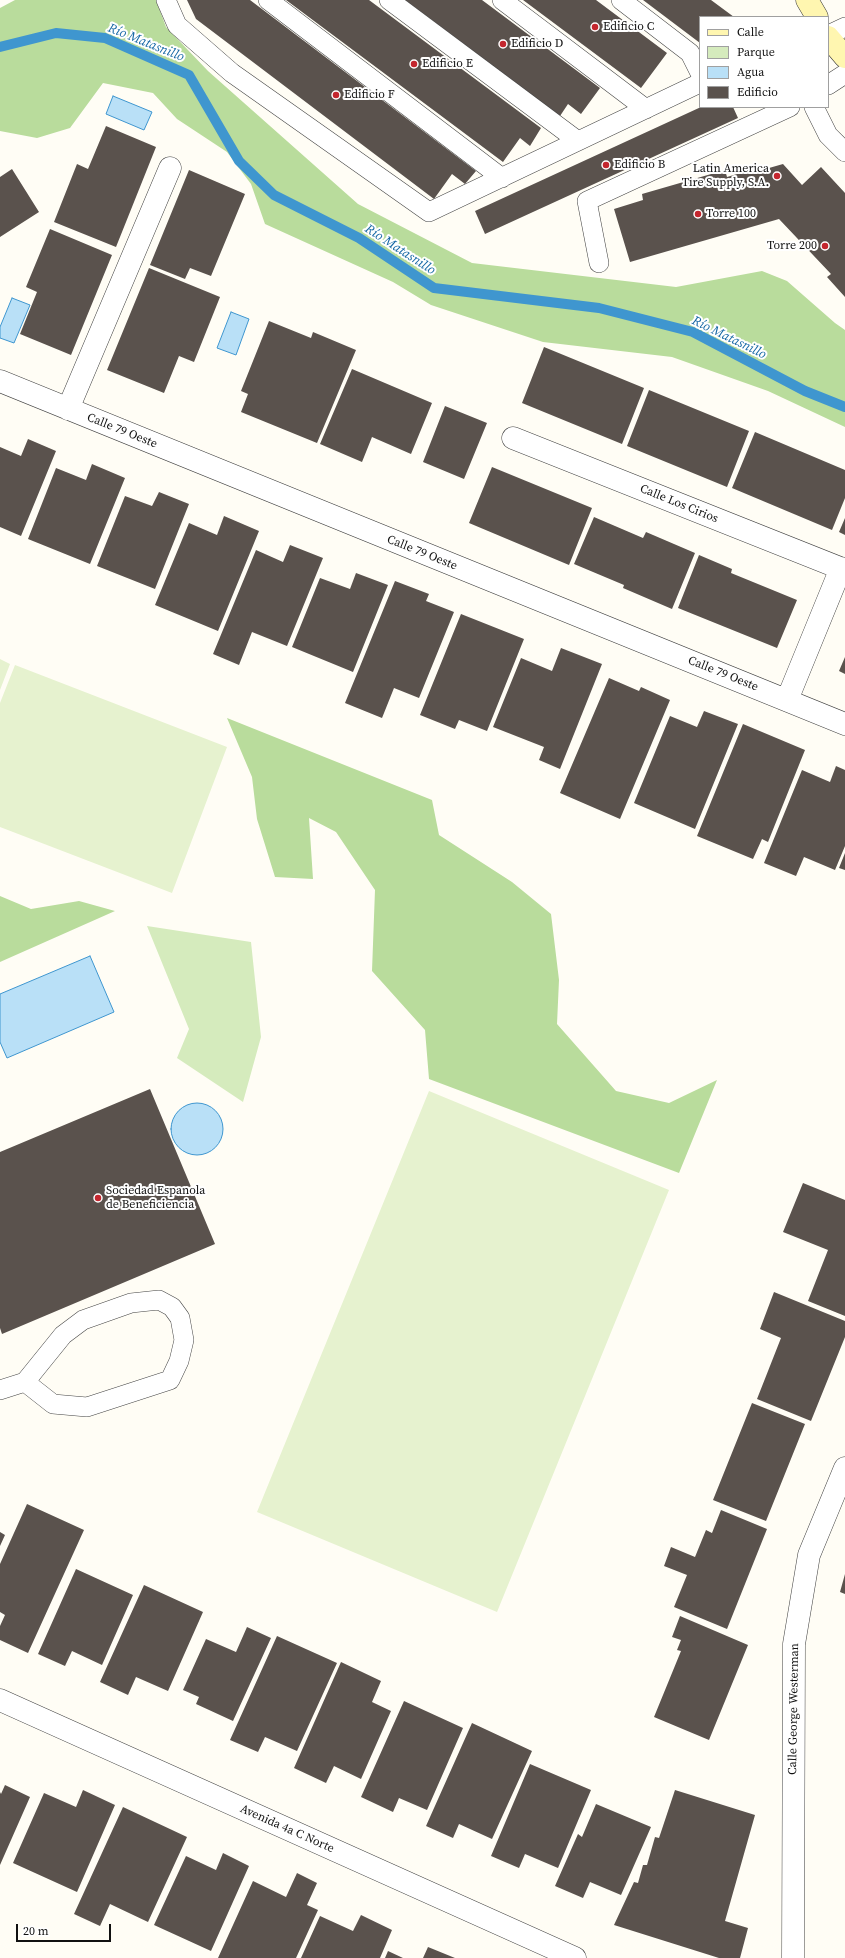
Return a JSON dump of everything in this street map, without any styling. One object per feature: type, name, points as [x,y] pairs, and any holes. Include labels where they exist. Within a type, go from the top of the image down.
[{"type":"main road","points":[[807,0],[816,16]]},
{"type":"main road","points":[[829,37],[845,57]]},
{"type":"street","points":[[68,409],[170,168]]},
{"type":"street","name":"Calle 79 Oeste","points":[[0,381],[845,724]]},
{"type":"street","name":"Calle Los Cirios","points":[[513,438],[843,569]]},
{"type":"street","points":[[787,700],[843,569]]},
{"type":"street","name":"Calle George Westerman","points":[[793,1958],[794,1644],[809,1555],[845,1468]]},
{"type":"street","name":"Avenida 4a C Norte","points":[[0,1700],[574,1958]]},
{"type":"lane","points":[[166,0],[177,26],[232,73],[429,212],[699,83]]},
{"type":"lane","points":[[268,0],[502,178]]},
{"type":"lane","points":[[389,0],[578,141]]},
{"type":"lane","points":[[502,0],[646,109]]},
{"type":"lane","points":[[621,0],[690,52],[699,72]]},
{"type":"lane","points":[[829,35],[845,27]]},
{"type":"lane","points":[[829,85],[845,74]]},
{"type":"lane","points":[[599,263],[587,201],[788,108]]},
{"type":"lane","points":[[814,108],[828,135],[845,152]]},
{"type":"lane","points":[[0,1390],[25,1382],[63,1335],[83,1320],[131,1303],[159,1300],[172,1307],[180,1318],[184,1340],[179,1361],[170,1380],[87,1407],[53,1404],[25,1382]]},
{"type":"green space","points":[[15,0],[156,0],[166,27],[208,71],[358,204],[472,263],[676,287],[762,271],[787,281],[845,330],[845,427],[768,391],[672,357],[543,342],[431,305],[393,282],[265,224],[251,184],[227,152],[177,119],[153,93],[103,83],[70,128],[37,138],[0,131],[0,8]]},
{"type":"green space","points":[[0,659],[10,664],[0,690]]},
{"type":"green space","points":[[15,665],[227,747],[172,893],[0,827],[0,703]]},
{"type":"green space","points":[[227,718],[432,800],[439,835],[512,882],[551,914],[559,980],[557,1024],[616,1091],[669,1103],[717,1080],[679,1173],[429,1079],[425,1030],[372,971],[375,890],[336,832],[309,818],[313,879],[275,877],[257,819],[252,777]]},
{"type":"green space","points":[[0,896],[31,909],[79,901],[115,911],[0,962]]},
{"type":"green space","points":[[147,926],[251,942],[261,1037],[243,1102],[177,1058],[189,1029]]},
{"type":"green space","points":[[429,1091],[669,1190],[497,1612],[257,1512]]},
{"type":"water","points":[[113,96],[152,112],[144,130],[106,114]]},
{"type":"water","points":[[12,298],[30,305],[14,343],[0,338],[0,327]]},
{"type":"water","points":[[231,312],[249,319],[236,355],[217,348]]},
{"type":"water","points":[[90,956],[114,1012],[7,1058],[0,1042],[0,994]]},
{"type":"water","points":[[197,1103],[207,1105],[215,1111],[221,1119],[223,1129],[221,1139],[215,1147],[207,1153],[197,1155],[187,1153],[179,1147],[173,1139],[171,1129],[173,1119],[179,1111],[187,1105]]},
{"type":"building","name":"Edificio F","points":[[187,0],[250,0],[476,171],[465,184],[452,174],[434,199],[196,19]]},
{"type":"building","name":"Edificio E","points":[[286,0],[369,0],[541,128],[530,146],[520,138],[503,162]]},
{"type":"building","name":"Edificio D","points":[[405,0],[482,0],[600,88],[581,114],[568,104],[560,116]]},
{"type":"building","name":"Edificio C","points":[[523,0],[596,0],[667,53],[641,88]]},
{"type":"building","points":[[643,0],[711,0],[733,16],[699,16],[699,42]]},
{"type":"building","name":"Edificio B","points":[[699,108],[733,108],[738,118],[485,234],[475,211]]},
{"type":"building","points":[[106,126],[156,147],[116,247],[54,222],[77,164],[88,169]]},
{"type":"building","name":"Torre 100","points":[[783,164],[802,185],[821,167],[845,193],[845,297],[827,277],[831,274],[779,219],[630,262],[614,209],[643,200],[642,194],[725,170],[727,177],[754,169],[755,172]]},
{"type":"building","points":[[12,169],[39,212],[0,237],[0,177]]},
{"type":"building","points":[[189,170],[245,194],[211,276],[190,268],[185,279],[150,265]]},
{"type":"building","points":[[50,229],[112,255],[71,355],[20,334],[37,292],[26,287]]},
{"type":"building","points":[[149,268],[220,297],[194,362],[179,356],[164,393],[107,370]]},
{"type":"building","points":[[269,321],[311,338],[313,332],[356,350],[317,443],[241,412],[248,394],[241,391]]},
{"type":"building","points":[[544,347],[644,388],[622,444],[522,403]]},
{"type":"building","points":[[352,369],[432,403],[411,454],[372,437],[362,462],[320,444]]},
{"type":"building","points":[[649,390],[749,431],[727,487],[627,446]]},
{"type":"building","points":[[445,406],[487,423],[464,479],[423,462]]},
{"type":"building","points":[[755,432],[845,470],[845,498],[832,530],[732,488]]},
{"type":"building","points":[[28,439],[56,451],[21,536],[0,527],[0,447],[21,456]]},
{"type":"building","points":[[92,464],[125,478],[90,564],[28,539],[56,468],[86,480]]},
{"type":"building","points":[[492,467],[592,508],[569,565],[469,523]]},
{"type":"building","points":[[159,492],[189,504],[155,589],[97,566],[125,496],[152,506]]},
{"type":"building","points":[[224,516],[259,531],[218,631],[155,605],[189,523],[217,535]]},
{"type":"building","points":[[594,517],[643,538],[646,532],[695,553],[672,609],[623,588],[624,585],[574,564]]},
{"type":"building","points":[[845,518],[845,535],[839,532]]},
{"type":"building","points":[[290,545],[323,558],[287,646],[252,632],[239,665],[213,654],[256,550],[283,562]]},
{"type":"building","points":[[699,555],[732,569],[731,573],[797,600],[777,648],[678,608]]},
{"type":"building","points":[[356,573],[388,585],[353,672],[292,647],[320,578],[350,589]]},
{"type":"building","points":[[395,581],[429,594],[426,601],[454,612],[419,698],[394,688],[382,718],[345,703]]},
{"type":"building","points":[[461,614],[524,639],[487,731],[459,720],[455,729],[420,715]]},
{"type":"building","points":[[561,648],[602,664],[560,769],[539,760],[544,747],[493,727],[521,658],[552,671]]},
{"type":"building","points":[[845,657],[845,674],[839,671]]},
{"type":"building","points":[[609,678],[639,691],[641,687],[670,700],[620,819],[560,793]]},
{"type":"building","points":[[704,711],[738,724],[695,829],[634,803],[670,716],[697,727]]},
{"type":"building","points":[[743,724],[805,750],[768,842],[762,839],[753,859],[697,836]]},
{"type":"building","points":[[836,766],[845,770],[845,846],[835,870],[804,857],[796,876],[764,863],[802,770],[830,782]]},
{"type":"building","points":[[845,853],[845,870],[839,868]]},
{"type":"building","name":"Sociedad Espanola de Beneficiencia","points":[[150,1089],[215,1244],[2,1334],[0,1328],[0,1152]]},
{"type":"building","points":[[803,1183],[845,1200],[845,1316],[808,1301],[828,1250],[783,1232]]},
{"type":"building","points":[[774,1292],[845,1321],[845,1337],[811,1421],[757,1399],[781,1338],[760,1329]]},
{"type":"building","points":[[752,1403],[805,1424],[766,1521],[713,1500]]},
{"type":"building","points":[[27,1504],[84,1530],[28,1653],[0,1640],[0,1626],[5,1615],[0,1612],[0,1564]]},
{"type":"building","points":[[721,1510],[767,1529],[727,1629],[674,1607],[687,1575],[664,1566],[671,1547],[695,1557],[706,1530],[712,1533]]},
{"type":"building","points":[[0,1532],[5,1535],[0,1546]]},
{"type":"building","points":[[76,1569],[133,1595],[102,1665],[72,1651],[65,1666],[38,1654]]},
{"type":"building","points":[[845,1574],[845,1594],[840,1592]]},
{"type":"building","points":[[144,1585],[203,1612],[168,1691],[136,1677],[128,1695],[100,1682]]},
{"type":"building","points":[[680,1616],[748,1645],[709,1740],[654,1717],[681,1651],[677,1650],[681,1640],[672,1637]]},
{"type":"building","points":[[247,1627],[271,1638],[233,1721],[196,1704],[199,1697],[183,1690],[206,1639],[236,1652]]},
{"type":"building","points":[[277,1636],[337,1663],[297,1751],[265,1737],[258,1752],[230,1740]]},
{"type":"building","points":[[341,1662],[381,1681],[372,1702],[391,1711],[361,1779],[334,1766],[326,1783],[294,1768]]},
{"type":"building","points":[[404,1701],[463,1728],[427,1810],[399,1798],[393,1812],[361,1797]]},
{"type":"building","points":[[472,1723],[532,1751],[492,1839],[459,1824],[453,1838],[426,1826]]},
{"type":"building","points":[[530,1764],[591,1790],[558,1868],[525,1854],[519,1868],[491,1856]]},
{"type":"building","points":[[5,1785],[30,1797],[0,1865],[0,1792],[1,1794]]},
{"type":"building","points":[[83,1790],[115,1805],[77,1892],[13,1863],[44,1793],[76,1807]]},
{"type":"building","points":[[675,1790],[755,1815],[725,1921],[748,1928],[740,1958],[719,1958],[614,1925],[634,1882],[638,1883],[643,1865],[647,1865],[655,1837],[659,1838]]},
{"type":"building","points":[[596,1804],[651,1827],[621,1895],[590,1882],[583,1898],[555,1886],[578,1834],[582,1837]]},
{"type":"building","points":[[123,1807],[187,1837],[148,1922],[110,1904],[100,1926],[74,1914]]},
{"type":"building","points":[[223,1853],[249,1866],[211,1951],[154,1925],[186,1856],[216,1870]]},
{"type":"building","points":[[297,1873],[317,1883],[307,1905],[318,1910],[296,1958],[218,1958],[253,1881],[286,1897]]},
{"type":"building","points":[[361,1915],[392,1930],[380,1958],[301,1958],[320,1916],[353,1931]]},
{"type":"building","points":[[428,1947],[455,1958],[423,1958]]},
{"type":"building","points":[[388,1951],[403,1958],[385,1958]]},
{"type":"waterway","name":"Río Matasnillo","points":[[0,47],[56,33],[105,38],[189,75],[239,161],[274,195],[359,238],[434,288],[599,308],[693,332],[805,391],[845,407]]},
{"type":"place","name":"Edificio C","points":[[595,27]]},
{"type":"place","name":"Edificio D","points":[[503,44]]},
{"type":"place","name":"Edificio E","points":[[414,64]]},
{"type":"place","name":"Edificio F","points":[[336,95]]},
{"type":"place","name":"Edificio B","points":[[606,165]]},
{"type":"place","name":"Latin America Tire Supply, S.A.","points":[[777,176]]},
{"type":"place","name":"Torre 100","points":[[698,214]]},
{"type":"place","name":"Torre 200","points":[[825,246]]},
{"type":"place","name":"Sociedad Espanola de Beneficiencia","points":[[98,1198]]}]
